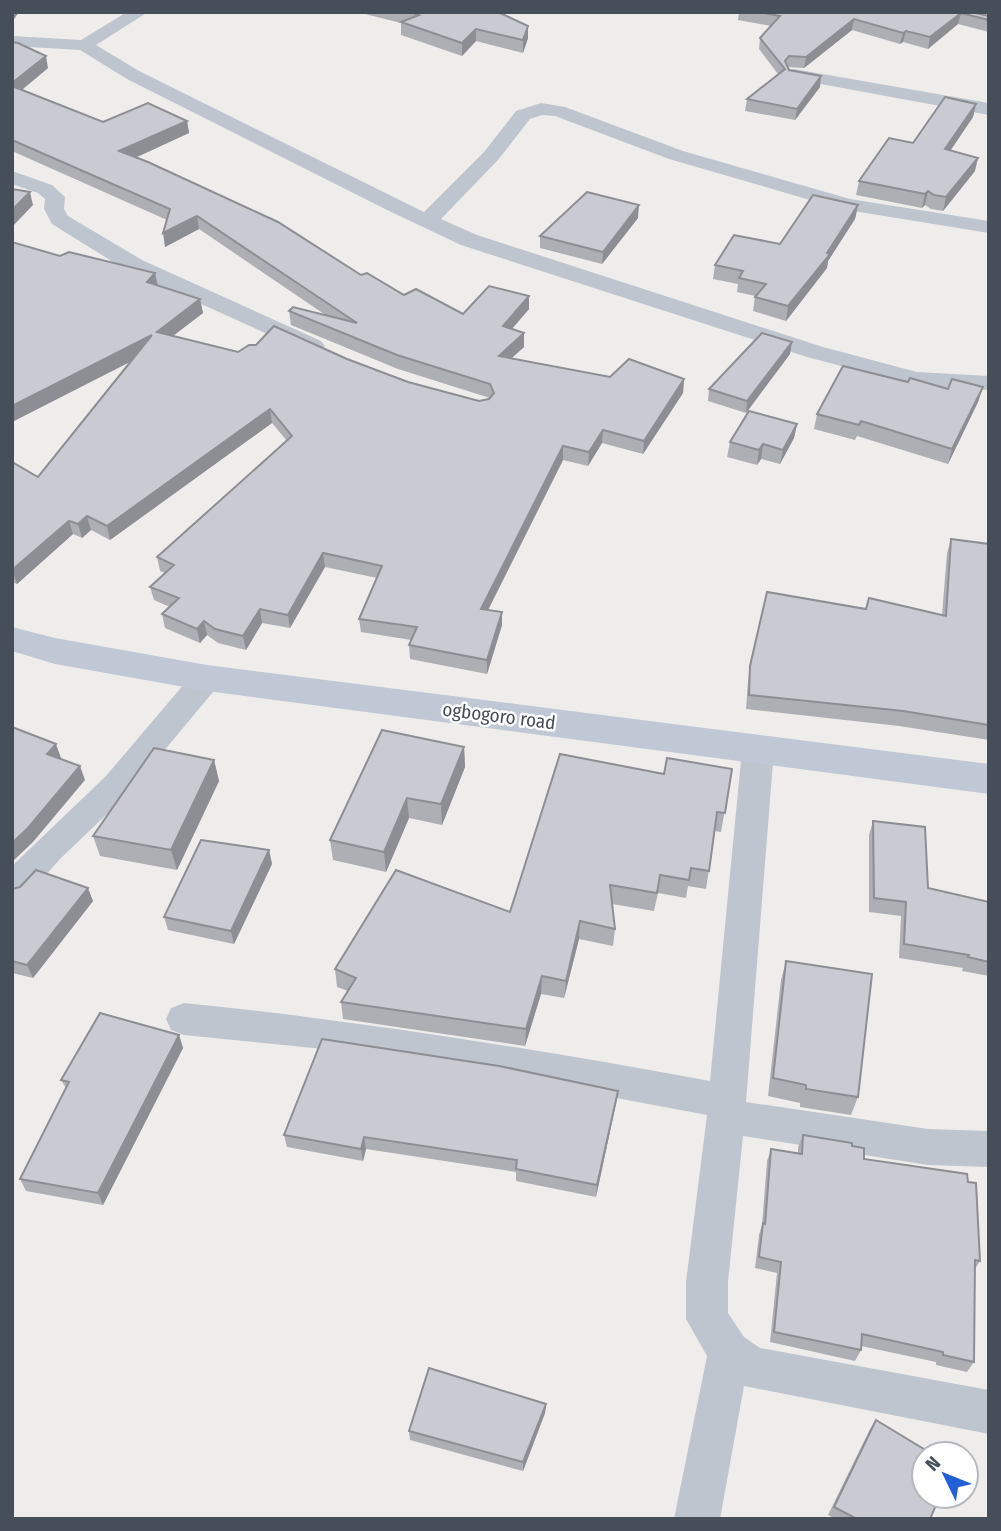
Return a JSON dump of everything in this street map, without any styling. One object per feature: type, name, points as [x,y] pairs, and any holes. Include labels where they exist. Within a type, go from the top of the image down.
[{"type":"street","points":[[84,44],[140,12]]},
{"type":"street","points":[[12,41],[84,44],[134,75],[470,240],[815,352],[916,379],[989,383]]},
{"type":"street","points":[[794,74],[989,109]]},
{"type":"street","points":[[427,221],[491,156],[523,115],[541,109],[558,111],[676,155],[848,205],[989,227]]},
{"type":"street","points":[[12,177],[45,189],[55,197],[54,209],[59,220],[134,265],[334,356]]},
{"type":"street","name":"ogbogoro road","points":[[12,639],[55,651],[207,678],[989,779]]},
{"type":"street","points":[[12,889],[49,849],[117,785],[207,678]]},
{"type":"street","points":[[758,750],[726,1109],[707,1282],[707,1319],[729,1352],[752,1368],[989,1412]]},
{"type":"street","points":[[184,1019],[323,1033],[499,1059],[726,1109],[928,1147],[989,1149]]},
{"type":"street","points":[[697,1519],[729,1352]]},
{"type":"building","points":[[409,12],[498,12],[528,26],[523,40],[476,29],[462,43],[401,22],[419,15]]},
{"type":"building","points":[[758,12],[971,12],[989,16],[989,20],[961,13],[930,37],[906,31],[903,33],[854,19],[806,57],[789,56],[785,61],[789,70],[821,76],[797,109],[747,99],[785,69],[760,38],[780,16]]},
{"type":"building","points":[[12,42],[46,56],[12,83]]},
{"type":"building","points":[[12,86],[103,122],[148,103],[187,121],[119,151],[278,222],[361,275],[367,273],[404,295],[416,289],[463,314],[489,286],[529,296],[503,326],[524,333],[499,356],[610,377],[629,359],[684,379],[644,441],[603,430],[589,452],[563,446],[481,609],[502,612],[487,660],[409,645],[417,627],[359,619],[382,566],[323,553],[288,615],[260,609],[243,636],[215,629],[204,621],[197,629],[162,614],[179,598],[150,587],[174,565],[157,557],[292,436],[270,409],[107,526],[87,516],[78,524],[69,521],[12,570],[12,462],[38,477],[152,335],[12,406],[12,242],[60,256],[69,252],[155,273],[147,282],[200,299],[157,332],[238,352],[249,345],[256,345],[274,326],[347,359],[408,382],[479,401],[489,399],[494,393],[490,384],[397,355],[289,311],[293,307],[357,323],[197,216],[163,233],[170,209],[12,140]]},
{"type":"building","points":[[945,97],[976,104],[945,149],[978,158],[946,197],[928,191],[925,194],[859,181],[889,138],[913,143]]},
{"type":"building","points":[[12,189],[30,192],[12,210]]},
{"type":"building","points":[[587,192],[639,205],[603,252],[540,236]]},
{"type":"building","points":[[813,195],[858,205],[827,253],[830,254],[788,306],[755,297],[766,284],[739,278],[743,271],[715,265],[734,235],[780,244]]},
{"type":"building","points":[[762,333],[792,342],[747,401],[709,389]]},
{"type":"building","points":[[843,366],[908,382],[910,378],[948,389],[952,379],[983,387],[952,449],[861,421],[859,425],[817,414]]},
{"type":"building","points":[[749,411],[797,424],[783,450],[763,444],[759,450],[730,442]]},
{"type":"building","points":[[951,539],[989,544],[989,725],[903,711],[749,695],[750,666],[767,592],[866,609],[869,598],[946,616]]},
{"type":"building","points":[[12,727],[56,744],[47,754],[80,766],[12,843]]},
{"type":"building","points":[[382,730],[464,747],[441,804],[407,798],[384,852],[330,840]]},
{"type":"building","points":[[154,748],[214,760],[171,850],[93,836]]},
{"type":"building","points":[[560,754],[664,774],[667,758],[732,769],[725,813],[717,812],[709,871],[691,868],[689,880],[660,875],[657,893],[610,885],[615,929],[580,921],[566,981],[542,976],[526,1029],[341,1002],[356,978],[335,969],[396,870],[510,912]]},
{"type":"building","points":[[873,821],[925,827],[928,888],[989,902],[989,962],[968,957],[969,955],[904,944],[906,902],[874,898]]},
{"type":"building","points":[[201,840],[269,850],[231,931],[164,917]]},
{"type":"building","points":[[36,870],[88,888],[27,965],[12,961],[12,889],[20,887]]},
{"type":"building","points":[[786,961],[872,974],[858,1097],[806,1089],[806,1085],[773,1078]]},
{"type":"building","points":[[100,1013],[179,1035],[98,1193],[20,1179],[69,1082],[61,1080]]},
{"type":"building","points":[[322,1039],[499,1066],[618,1091],[597,1185],[516,1169],[517,1160],[364,1137],[361,1149],[284,1135]]},
{"type":"building","points":[[803,1135],[852,1143],[852,1146],[864,1148],[864,1159],[967,1174],[968,1182],[976,1183],[980,1261],[975,1260],[974,1362],[943,1355],[943,1352],[862,1334],[861,1350],[774,1332],[781,1262],[759,1257],[763,1223],[765,1224],[771,1149],[802,1154]]},
{"type":"building","points":[[429,1368],[546,1404],[523,1462],[409,1431]]},
{"type":"building","points":[[876,1420],[910,1441],[910,1510],[934,1510],[930,1519],[857,1519],[834,1507]]}]
